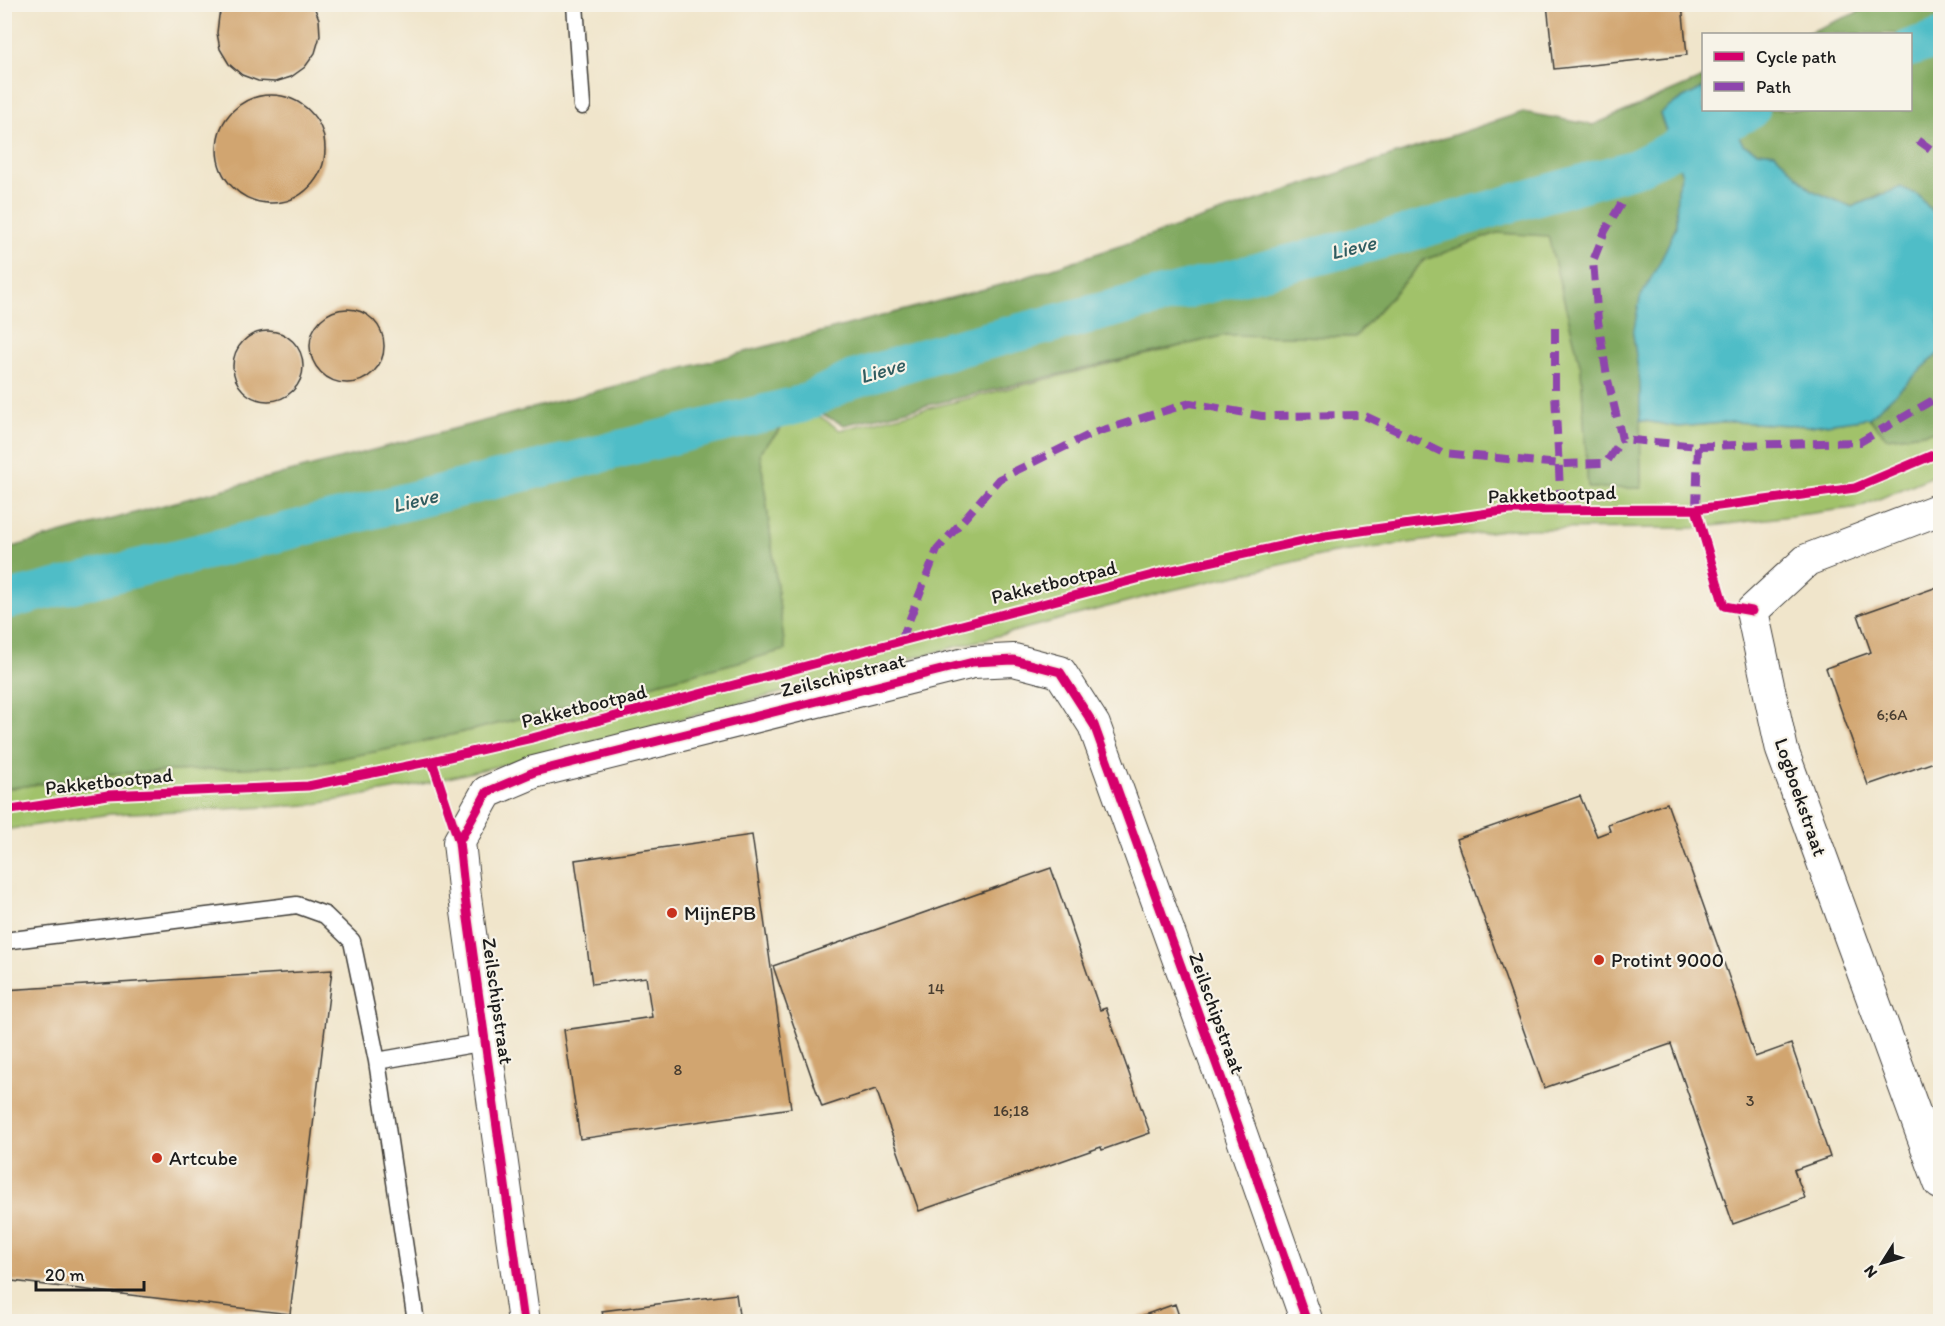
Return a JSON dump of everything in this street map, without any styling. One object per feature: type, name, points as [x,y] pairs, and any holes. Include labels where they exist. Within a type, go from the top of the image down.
[{"type":"street","name":"Logboekstraat","points":[[1941,509],[1912,518],[1807,560],[1752,611],[1782,750],[1941,1183]]},
{"type":"street","name":"Zeilschipstraat","points":[[524,1322],[459,842],[487,792],[534,772],[973,662],[1014,660],[1060,672],[1094,725],[1307,1322]]},
{"type":"lane","points":[[575,4],[582,106]]},
{"type":"lane","points":[[4,941],[297,905],[325,915],[352,941],[377,1061],[417,1322]]},
{"type":"lane","points":[[377,1061],[485,1042]]},
{"type":"green space","points":[[1875,5],[1940,5],[1940,210],[1935,216],[1918,195],[1879,195],[1852,207],[1811,190],[1775,153],[1757,151],[1743,144],[1723,111],[1912,111],[1912,33],[1807,33]]},
{"type":"green space","points":[[1702,78],[1702,89],[1676,102],[1660,115],[1682,175],[1677,189],[1676,227],[1633,334],[1640,383],[1641,488],[1588,488],[1581,368],[1548,236],[1497,233],[1424,260],[1355,337],[1226,335],[844,425],[802,405],[760,452],[785,650],[405,746],[305,765],[106,774],[5,789],[5,549],[1011,282],[1523,112],[1593,125]]},
{"type":"green space","points":[[1497,233],[1548,235],[1581,368],[1588,488],[1641,488],[1640,420],[1679,427],[1732,422],[1811,426],[1869,418],[1887,438],[1936,431],[1940,428],[1940,473],[1860,507],[1697,528],[1511,529],[1328,554],[1168,591],[536,757],[414,786],[310,805],[110,814],[5,830],[5,789],[105,774],[305,765],[405,746],[785,650],[760,452],[802,404],[840,430],[1226,335],[1355,337],[1424,260]]},
{"type":"green space","points":[[1940,352],[1940,428],[1936,431],[1887,438],[1869,418]]},
{"type":"water","points":[[1702,89],[1702,111],[1723,111],[1743,144],[1757,151],[1775,153],[1811,190],[1852,207],[1901,187],[1918,195],[1935,215],[1940,210],[1940,352],[1869,418],[1811,426],[1732,422],[1679,427],[1640,420],[1640,383],[1633,334],[1640,298],[1676,227],[1677,189],[1682,175],[1660,114],[1676,102]]},
{"type":"building","points":[[224,4],[313,4],[319,19],[320,36],[315,53],[305,67],[291,77],[275,82],[258,81],[242,75],[229,64],[220,49],[217,33],[219,16]]},
{"type":"building","points":[[1547,4],[1682,4],[1687,55],[1554,69]]},
{"type":"building","points":[[271,95],[281,96],[301,104],[309,111],[316,119],[324,139],[324,159],[316,179],[309,187],[301,194],[281,202],[271,203],[261,202],[241,194],[233,187],[226,179],[218,159],[217,149],[218,139],[226,119],[233,111],[241,104],[261,96]]},
{"type":"building","points":[[347,309],[361,312],[373,320],[381,332],[384,346],[381,360],[373,372],[361,380],[347,383],[333,380],[321,372],[313,360],[310,346],[313,332],[321,320],[333,312]]},
{"type":"building","points":[[275,331],[288,337],[297,346],[301,352],[303,366],[301,380],[293,391],[282,399],[261,401],[243,391],[235,380],[233,359],[243,341],[254,333]]},
{"type":"building","points":[[1940,586],[1940,760],[1868,785],[1826,668],[1871,652],[1858,615]]},
{"type":"building","name":"Protint 9000","points":[[1580,796],[1597,836],[1610,831],[1608,824],[1667,803],[1741,1011],[1755,1057],[1791,1044],[1830,1157],[1794,1170],[1805,1198],[1733,1224],[1671,1044],[1544,1088],[1456,839]]},
{"type":"building","points":[[752,835],[791,1108],[580,1139],[564,1030],[652,1017],[646,977],[592,984],[575,860]]},
{"type":"building","points":[[1051,868],[1100,1010],[1106,1008],[1150,1133],[1102,1150],[1101,1147],[919,1211],[876,1089],[822,1107],[773,966]]},
{"type":"building","name":"Artcube","points":[[332,970],[290,1314],[4,1280],[4,990]]},
{"type":"building","points":[[736,1294],[740,1322],[604,1322],[602,1311]]},
{"type":"building","points":[[1175,1304],[1181,1322],[1127,1322],[1127,1321]]},
{"type":"waterway","name":"Lieve","points":[[1912,47],[1940,38]]},
{"type":"waterway","name":"Lieve","points":[[4,601],[802,404],[851,380],[935,354],[1401,235],[1636,168],[1749,111]]},
{"type":"marked path","points":[[1918,140],[1940,156]]},
{"type":"marked path","points":[[1621,204],[1605,231],[1593,261],[1598,321],[1607,376],[1622,439],[1698,446],[1696,509]]},
{"type":"marked path","points":[[1555,328],[1555,393],[1561,509]]},
{"type":"marked path","points":[[1698,446],[1860,442],[1940,396]]},
{"type":"marked path","points":[[901,641],[937,550],[999,479],[1091,434],[1190,403],[1262,416],[1363,415],[1444,453],[1560,464],[1606,463],[1622,439]]},
{"type":"cycle path","name":"Pakketbootpad","points":[[4,811],[108,795],[308,786],[532,738],[1164,572],[1325,536],[1510,510],[1696,509],[1855,488],[1940,452]]},
{"type":"cycle path","points":[[1696,509],[1724,606],[1752,611]]},
{"type":"cycle path","points":[[524,1322],[459,842],[487,792],[534,772],[973,662],[1014,660],[1060,672],[1094,725],[1307,1322]]},
{"type":"cycle path","points":[[432,761],[459,842]]},
{"type":"place","name":"MijnEPB","points":[[672,913]]},
{"type":"place","name":"Protint 9000","points":[[1599,960]]},
{"type":"place","name":"Artcube","points":[[157,1158]]}]
